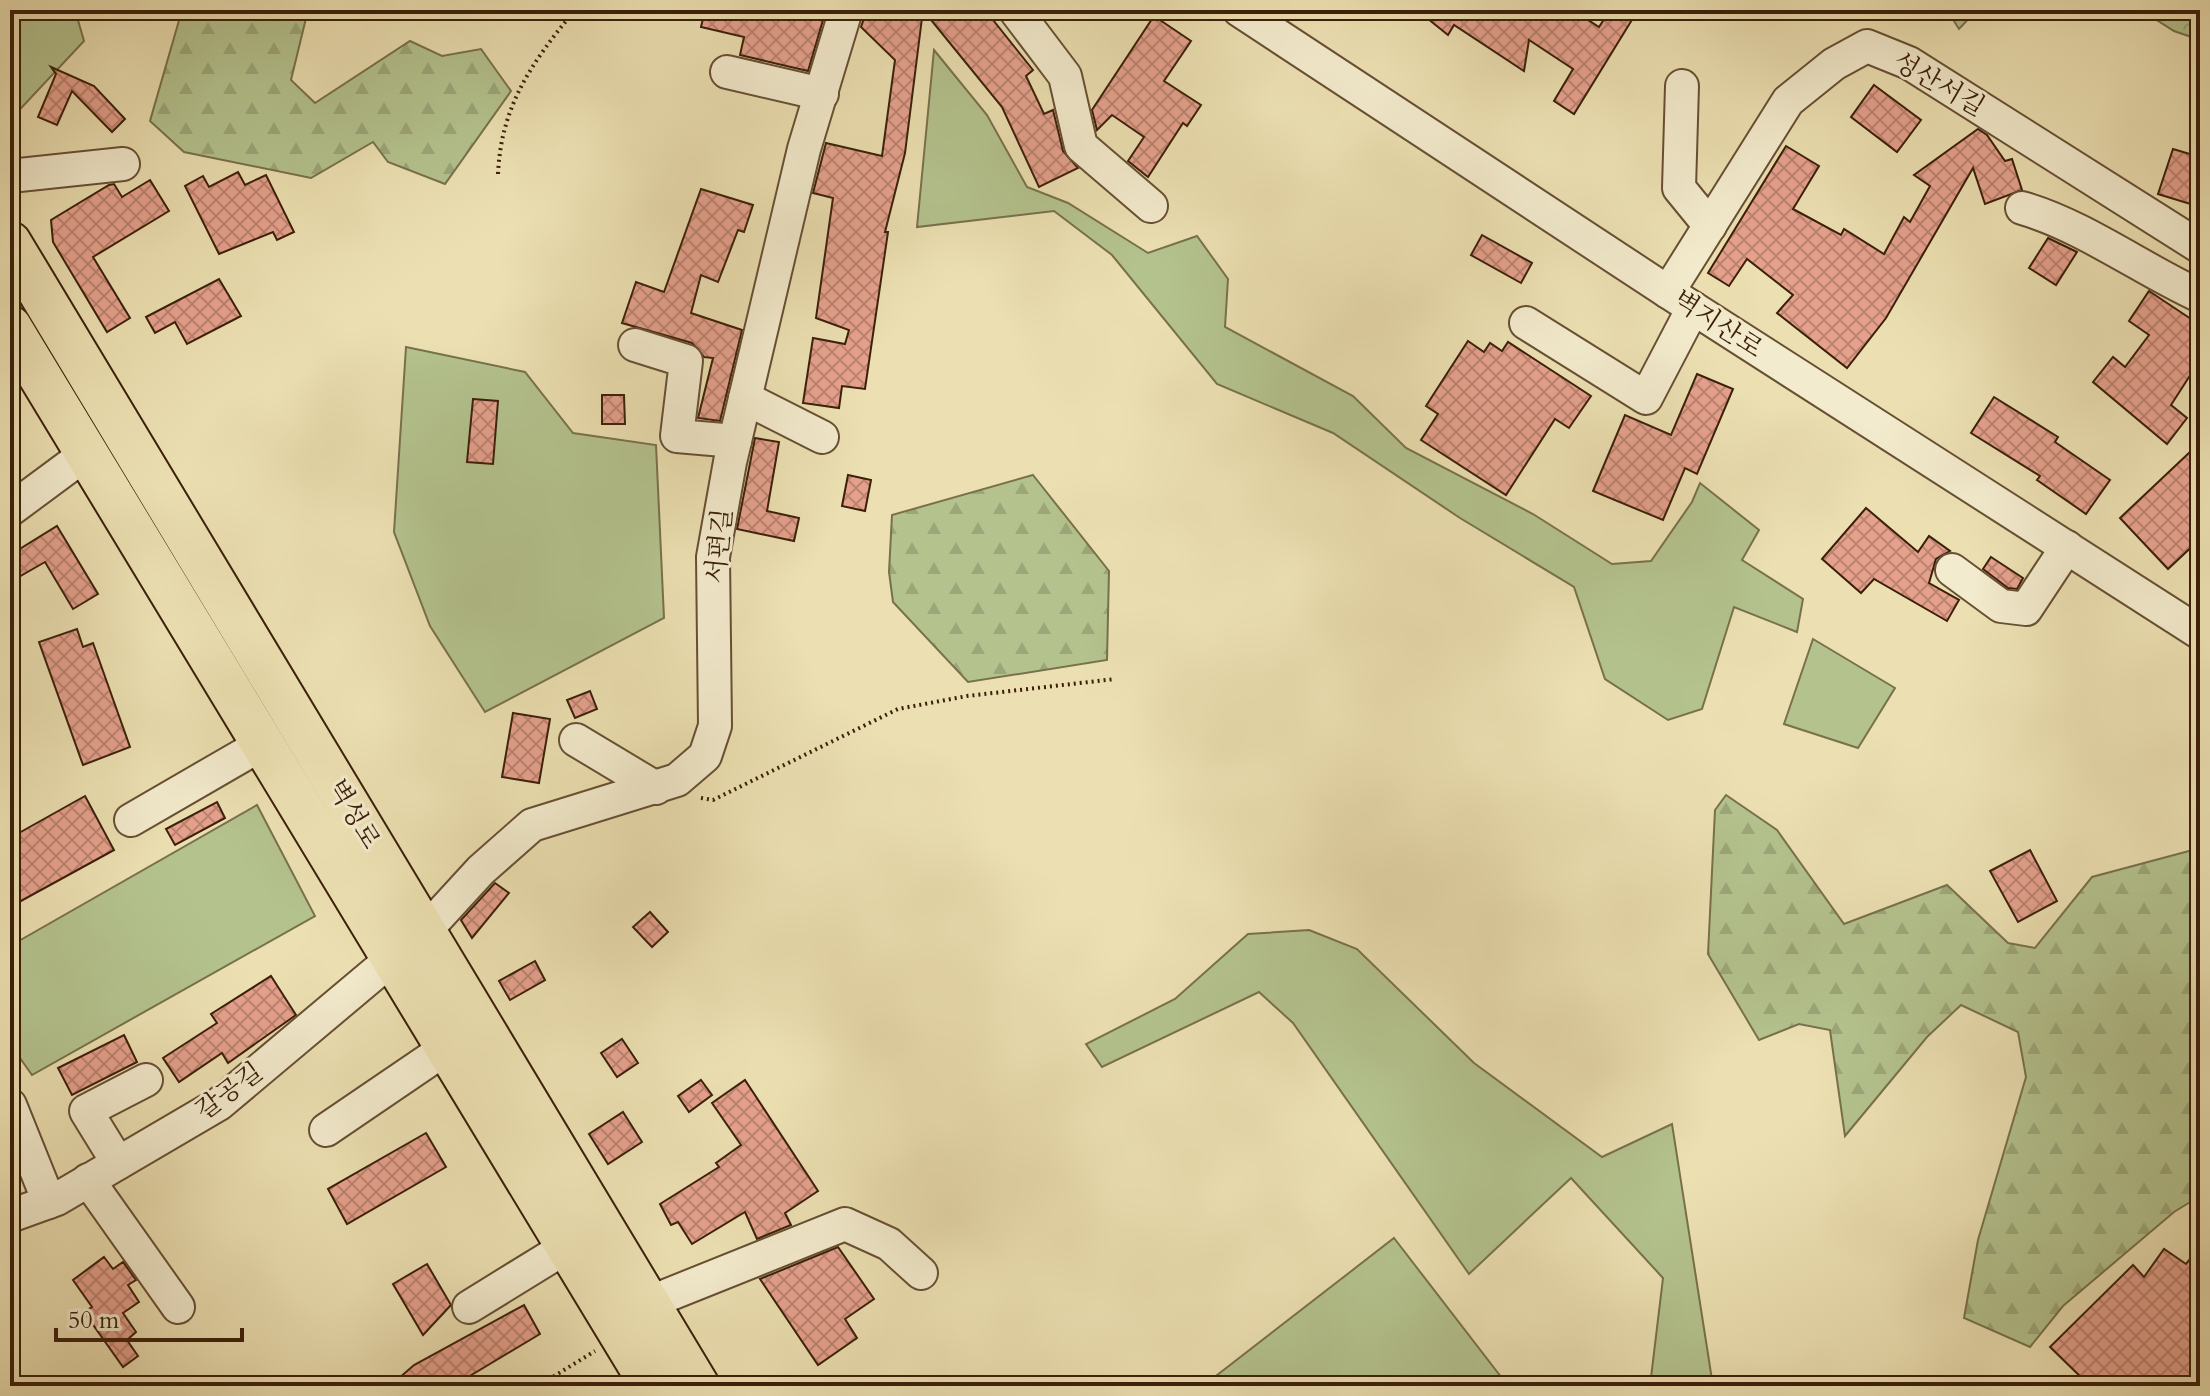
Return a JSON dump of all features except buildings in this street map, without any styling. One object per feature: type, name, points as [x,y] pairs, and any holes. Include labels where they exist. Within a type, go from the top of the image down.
[{"type":"main road","name":"벽성로","points":[[10,243],[410,944],[448,1047],[652,1386]]},
{"type":"main road","name":"벽성로","points":[[13,341],[87,453],[264,743],[410,944],[648,1303],[698,1386]]},
{"type":"street","name":"서편길","points":[[410,944],[481,870],[532,825],[677,780],[705,756],[715,726],[713,557],[735,441],[804,149],[846,10]]},
{"type":"street","points":[[1015,10],[1065,76],[1081,146],[1151,206]]},
{"type":"street","name":"벽지산로","points":[[1239,10],[1681,300],[2200,633]]},
{"type":"street","name":"성산서길","points":[[1526,323],[1646,398],[1710,226],[1788,101],[1834,64],[1867,46],[1909,63],[2200,247]]},
{"type":"street","points":[[727,72],[822,94]]},
{"type":"street","points":[[1682,86],[1679,188],[1710,226]]},
{"type":"street","points":[[10,176],[123,164]]},
{"type":"street","points":[[2022,208],[2050,216],[2150,273],[2200,296]]},
{"type":"street","points":[[635,345],[686,361],[677,436],[735,441]]},
{"type":"street","points":[[745,398],[822,437]]},
{"type":"street","points":[[10,510],[87,453]]},
{"type":"street","points":[[1952,570],[2001,606],[2026,609],[2067,547]]},
{"type":"street","points":[[576,740],[656,788]]},
{"type":"street","points":[[131,820],[264,743]]},
{"type":"street","name":"갈공길","points":[[10,1216],[49,1202],[219,1104],[410,944]]},
{"type":"street","points":[[326,1130],[448,1047]]},
{"type":"street","points":[[118,1163],[86,1111],[146,1080]]},
{"type":"street","points":[[10,1105],[49,1202]]},
{"type":"street","points":[[88,1180],[178,1307]]},
{"type":"street","points":[[648,1303],[845,1224],[889,1244],[921,1273]]},
{"type":"street","points":[[469,1307],[568,1246]]},
{"type":"path","points":[[498,174],[500,138],[514,98],[552,38],[575,10]]},
{"type":"path","points":[[656,788],[713,800],[898,709],[967,696],[1115,679]]},
{"type":"path","points":[[538,1386],[621,1335]]},
{"type":"green space","points":[[10,10],[75,10],[84,41],[10,120]]},
{"type":"green space","points":[[182,10],[308,10],[291,80],[315,103],[410,41],[442,56],[481,49],[511,91],[445,184],[388,162],[373,142],[311,178],[184,152],[150,121]]},
{"type":"green space","points":[[1947,10],[1977,10],[1959,29]]},
{"type":"green space","points":[[2141,10],[2200,10],[2200,40],[2174,31]]},
{"type":"green space","points":[[934,50],[987,115],[1027,187],[1068,203],[1148,253],[1197,236],[1228,279],[1225,327],[1353,396],[1406,448],[1533,514],[1612,564],[1651,561],[1692,502],[1700,483],[1759,530],[1742,560],[1803,599],[1797,632],[1734,607],[1702,709],[1668,720],[1605,679],[1574,587],[1460,518],[1333,433],[1217,384],[1112,255],[1054,211],[917,227]]},
{"type":"green space","points":[[406,347],[525,372],[573,433],[656,445],[664,618],[485,712],[430,626],[394,532]]},
{"type":"green space","points":[[1033,475],[1109,571],[1107,660],[968,682],[893,602],[889,572],[892,515]]},
{"type":"green space","points":[[1813,639],[1895,688],[1858,748],[1784,724]]},
{"type":"green space","points":[[1726,795],[1777,830],[1844,924],[1947,885],[2008,943],[2035,948],[2092,877],[2200,848],[2200,1067],[2192,1070],[2200,1096],[2200,1196],[2174,1212],[2063,1306],[2030,1347],[1964,1318],[1978,1240],[2026,1077],[2018,1032],[1961,1005],[1927,1037],[1845,1136],[1830,1030],[1799,1024],[1759,1040],[1708,954],[1715,810]]},
{"type":"green space","points":[[257,805],[315,916],[32,1075],[10,1044],[10,946]]},
{"type":"green space","points":[[1309,930],[1357,949],[1474,1063],[1602,1157],[1672,1124],[1713,1386],[1650,1386],[1663,1278],[1571,1178],[1469,1274],[1293,1023],[1259,992],[1102,1067],[1086,1044],[1175,999],[1248,934]]},
{"type":"green space","points":[[1394,1238],[1508,1386],[1203,1386]]}]
